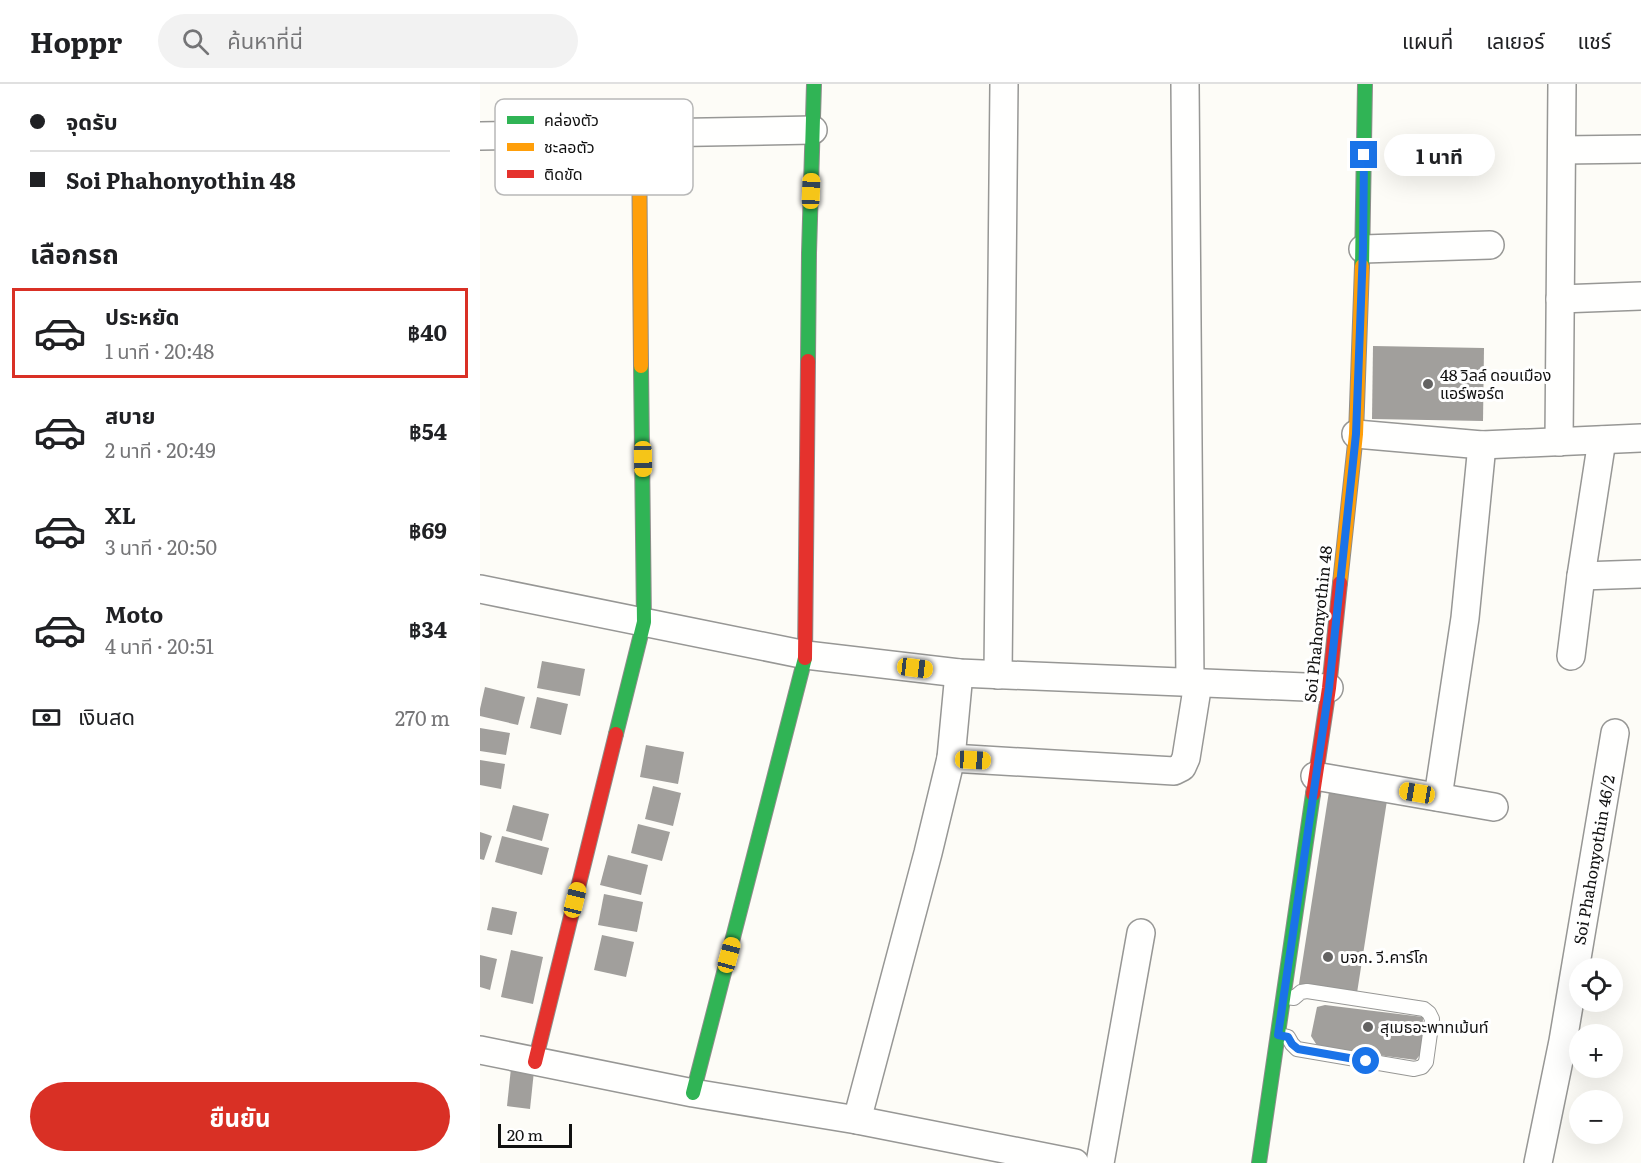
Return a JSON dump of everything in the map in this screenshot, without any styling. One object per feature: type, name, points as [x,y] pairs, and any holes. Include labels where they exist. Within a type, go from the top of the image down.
[{"type":"street","points":[[693,1093],[806,654],[806,508],[814,84]]},
{"type":"street","points":[[998,675],[1004,84]]},
{"type":"street","points":[[951,758],[1174,771],[1182,767],[1186,758],[1194,683],[1185,84]]},
{"type":"street","name":"Soi Phahonyothin 48","points":[[1259,1163],[1329,688],[1356,434],[1363,249],[1365,84]]},
{"type":"street","points":[[1559,442],[1562,84]]},
{"type":"street","points":[[693,132],[813,129]]},
{"type":"street","points":[[480,136],[495,136]]},
{"type":"street","points":[[1562,150],[1641,149]]},
{"type":"street","points":[[535,1062],[645,622],[640,195]]},
{"type":"street","points":[[1363,249],[1491,245]]},
{"type":"street","points":[[1560,299],[1641,296]]},
{"type":"street","points":[[1356,434],[1482,445],[1641,438]]},
{"type":"street","points":[[1571,656],[1602,440]]},
{"type":"street","points":[[1438,797],[1465,618],[1482,445]]},
{"type":"street","points":[[1581,576],[1641,574]]},
{"type":"street","points":[[480,589],[806,654],[959,673],[1329,688]]},
{"type":"street","points":[[857,1120],[951,758],[959,673]]},
{"type":"street","name":"Soi Phahonyothin 46/2","points":[[1538,1163],[1563,1041],[1615,733]]},
{"type":"street","points":[[1315,776],[1494,807]]},
{"type":"street","points":[[1100,1163],[1141,933]]},
{"type":"street","points":[[480,1050],[693,1093],[857,1120],[1029,1159],[1075,1163]]},
{"type":"lane","points":[[1278,1035],[1288,1037],[1298,1049],[1414,1070],[1425,1064],[1429,1041],[1432,1019],[1424,1009],[1306,991],[1292,998],[1284,997]]},
{"type":"building","name":"48 วิลล์ ดอนเมือง แอร์พอร์ต","points":[[1373,346],[1484,348],[1483,421],[1372,419]]},
{"type":"building","points":[[542,661],[585,669],[580,696],[537,688]]},
{"type":"building","points":[[485,687],[525,697],[518,725],[480,716]]},
{"type":"building","points":[[537,697],[568,704],[561,735],[530,728]]},
{"type":"building","points":[[480,728],[510,733],[506,755],[480,751]]},
{"type":"building","points":[[646,745],[684,752],[678,784],[640,777]]},
{"type":"building","points":[[480,760],[505,764],[501,789],[480,785]]},
{"type":"building","points":[[1330,785],[1388,794],[1357,993],[1299,984]]},
{"type":"building","points":[[653,786],[681,793],[673,826],[645,819]]},
{"type":"building","points":[[513,805],[549,814],[542,841],[506,831]]},
{"type":"building","points":[[638,824],[670,832],[662,861],[631,853]]},
{"type":"building","points":[[480,832],[492,836],[484,860],[480,859]]},
{"type":"building","points":[[502,836],[549,848],[542,875],[495,862]]},
{"type":"building","points":[[608,855],[648,865],[641,895],[600,885]]},
{"type":"building","points":[[604,894],[643,902],[637,932],[598,925]]},
{"type":"building","points":[[492,907],[517,912],[512,935],[487,930]]},
{"type":"building","points":[[602,935],[634,942],[626,977],[594,970]]},
{"type":"building","points":[[511,950],[543,957],[533,1004],[501,997]]},
{"type":"building","points":[[480,955],[497,959],[490,990],[480,987]]},
{"type":"building","name":"สุเมธอะพาทเม้นท์","points":[[1325,1005],[1423,1017],[1422,1052],[1416,1060],[1318,1047],[1311,1036],[1317,1007]]},
{"type":"building","points":[[511,1068],[534,1071],[530,1109],[507,1106]]},
{"type":"traffic: fast","points":[[808,361],[814,84]]},
{"type":"traffic: fast","points":[[1362,266],[1365,84]]},
{"type":"traffic: fast","points":[[616,734],[644,622],[641,366]]},
{"type":"traffic: fast","points":[[693,1093],[805,658]]},
{"type":"traffic: fast","points":[[1259,1163],[1313,794]]},
{"type":"traffic: slow","points":[[640,195],[641,366]]},
{"type":"traffic: slow","points":[[1340,583],[1356,434],[1362,266]]},
{"type":"traffic: jam","points":[[805,658],[808,361]]},
{"type":"traffic: jam","points":[[1313,794],[1329,688],[1340,583]]},
{"type":"traffic: jam","points":[[535,1062],[616,734]]},
{"type":"place","name":"48 วิลล์ ดอนเมือง แอร์พอร์ต","points":[[1428,384]]},
{"type":"place","name":"บจก. วี.คาร์โก","points":[[1328,957]]},
{"type":"place","name":"สุเมธอะพาทเม้นท์","points":[[1368,1027]]},
{"type":"route","points":[[1364,155],[1356,434],[1329,688],[1278,1035],[1288,1037],[1298,1049],[1366,1061]]}]
